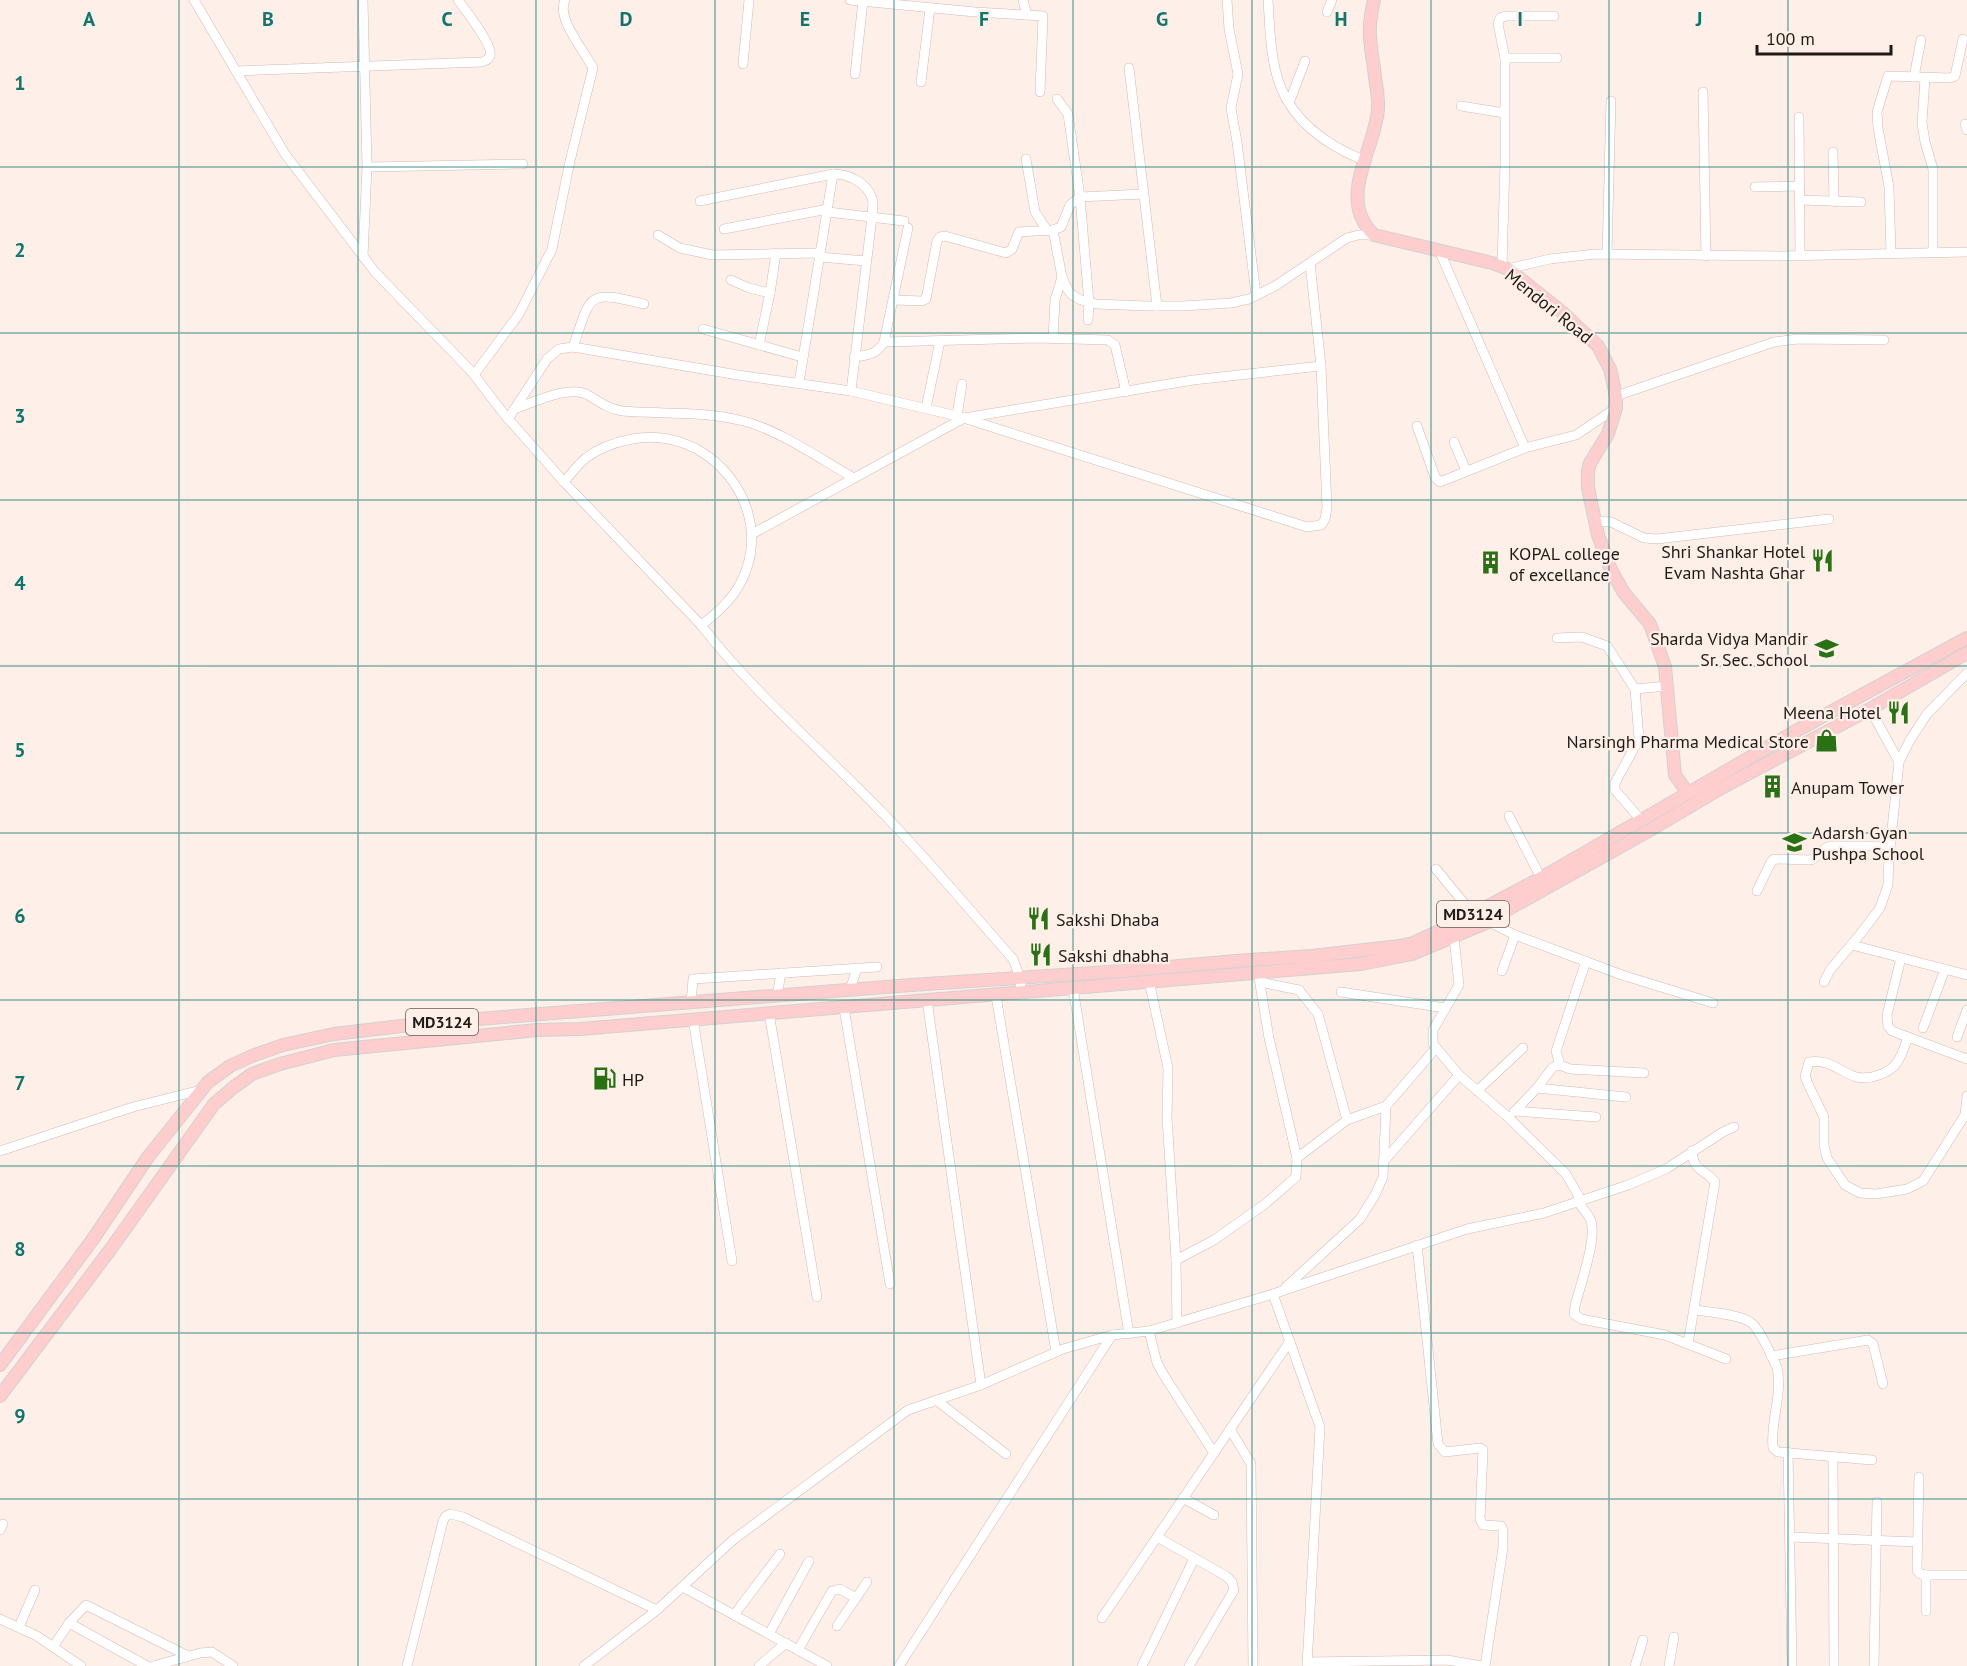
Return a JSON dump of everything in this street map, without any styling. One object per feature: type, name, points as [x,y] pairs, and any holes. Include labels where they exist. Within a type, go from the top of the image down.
[{"type":"main road","points":[[1374,0],[1370,28],[1378,108],[1372,136],[1363,160],[1358,207],[1365,226],[1374,235]]},
{"type":"main road","name":"Mendori Road","points":[[1374,235],[1505,268],[1563,313],[1598,346],[1610,369],[1616,402]]},
{"type":"main road","points":[[1616,402],[1608,434],[1594,454],[1588,471],[1588,488],[1600,544],[1611,570],[1624,593],[1650,624],[1665,667],[1674,774],[1687,792]]},
{"type":"main road","name":"MD3124","points":[[0,1365],[93,1239],[148,1156],[201,1090],[230,1066],[252,1056],[304,1040],[334,1034],[427,1023],[1312,956],[1413,943],[1541,878],[1687,792],[1967,638]]},
{"type":"main road","points":[[1021,992],[1149,981],[1259,977],[1361,964],[1413,954],[1488,922],[1723,787],[1870,709],[1967,653]]},
{"type":"main road","points":[[1846,704],[1853,717]]},
{"type":"main road","points":[[1817,719],[1825,732]]},
{"type":"main road","name":"MD3124","points":[[0,1396],[110,1250],[214,1104],[252,1074],[334,1050],[537,1030],[580,1029],[996,996],[1021,992]]},
{"type":"main road","points":[[795,994],[797,1011]]},
{"type":"street","points":[[194,0],[285,154],[375,272],[474,375],[506,416],[564,482],[702,625],[716,644],[774,708],[876,806],[913,846],[1013,959],[1020,978],[1021,992]]},
{"type":"street","points":[[363,0],[367,167],[363,257]]},
{"type":"street","points":[[236,71],[487,60],[490,56],[487,43],[458,0]]},
{"type":"street","points":[[474,375],[519,314],[552,249],[592,68],[567,26],[562,6],[565,0]]},
{"type":"street","points":[[743,64],[749,0]]},
{"type":"street","points":[[850,0],[1043,16],[1040,92]]},
{"type":"street","points":[[1023,0],[1027,15]]},
{"type":"street","points":[[1227,0],[1229,29],[1238,74],[1231,108],[1256,295]]},
{"type":"street","points":[[1268,0],[1276,67],[1281,87],[1289,103],[1321,138],[1341,151],[1363,160]]},
{"type":"street","points":[[1327,12],[1332,0]]},
{"type":"street","points":[[855,74],[863,1]]},
{"type":"street","points":[[921,82],[930,8]]},
{"type":"street","points":[[1554,16],[1500,18],[1498,24],[1504,58],[1505,268],[1550,259],[1607,255],[1800,256],[1967,252]]},
{"type":"street","points":[[1891,253],[1889,187],[1877,111],[1888,76],[1950,78],[1955,76],[1963,39]]},
{"type":"street","points":[[1914,77],[1921,40]]},
{"type":"street","points":[[1504,58],[1557,58]]},
{"type":"street","points":[[1289,103],[1305,61]]},
{"type":"street","points":[[1129,68],[1157,306]]},
{"type":"street","points":[[1925,78],[1922,123],[1933,169],[1933,252]]},
{"type":"street","points":[[1703,93],[1706,256]]},
{"type":"street","points":[[1057,99],[1068,114],[1080,197],[1089,303],[1088,320]]},
{"type":"street","points":[[1607,255],[1611,101]]},
{"type":"street","points":[[1461,106],[1504,113]]},
{"type":"street","points":[[1799,117],[1800,256]]},
{"type":"street","points":[[1833,152],[1834,202]]},
{"type":"street","points":[[1026,159],[1035,212],[1050,230],[1062,277],[1072,295],[1089,303],[1157,306],[1231,303],[1275,286],[1347,238],[1374,235]]},
{"type":"street","points":[[367,167],[523,164]]},
{"type":"street","points":[[799,383],[833,174]]},
{"type":"street","points":[[700,201],[833,174],[850,176],[867,189],[873,200],[872,217],[850,391]]},
{"type":"street","points":[[1755,187],[1800,186]]},
{"type":"street","points":[[894,300],[922,301],[926,299],[937,241],[940,237],[945,236],[1006,253],[1012,249],[1019,232],[1061,227],[1070,205],[1080,197],[1143,194]]},
{"type":"street","points":[[1800,200],[1861,202]]},
{"type":"street","points":[[724,229],[828,211],[906,224],[894,300],[884,342],[879,350],[871,355],[854,357]]},
{"type":"street","points":[[658,235],[690,251],[737,255],[820,255],[866,261]]},
{"type":"street","points":[[1439,250],[1525,448]]},
{"type":"street","points":[[759,345],[776,254]]},
{"type":"street","points":[[514,410],[547,359],[559,349],[573,347],[850,391],[926,408],[961,417],[1307,527],[1314,527],[1321,525],[1328,508],[1321,366],[1310,263]]},
{"type":"street","points":[[1053,338],[1055,300],[1062,277]]},
{"type":"street","points":[[731,280],[749,288],[770,293]]},
{"type":"street","points":[[573,347],[587,306],[593,300],[606,295],[644,304]]},
{"type":"street","points":[[703,329],[802,357]]},
{"type":"street","points":[[884,342],[1053,338],[1112,342],[1126,392]]},
{"type":"street","points":[[1417,426],[1437,480],[1440,482],[1525,448],[1576,435],[1616,402],[1774,342],[1798,339],[1884,340]]},
{"type":"street","points":[[926,408],[940,341]]},
{"type":"street","points":[[752,534],[961,417],[1193,380],[1321,366]]},
{"type":"street","points":[[961,417],[962,384]]},
{"type":"street","points":[[506,416],[514,410],[569,391],[588,395],[610,409],[622,411],[726,417],[745,421],[770,432],[854,478]]},
{"type":"street","points":[[564,482],[586,458],[614,442],[645,436],[677,440],[706,453],[730,475],[745,503],[752,534],[750,556],[744,577],[733,596],[719,612],[702,625]]},
{"type":"street","points":[[1454,442],[1466,471]]},
{"type":"street","points":[[1595,521],[1611,522],[1644,538],[1657,539],[1829,519]]},
{"type":"street","points":[[1557,638],[1582,637],[1607,645],[1635,689],[1639,739],[1615,783],[1615,790],[1641,820]]},
{"type":"street","points":[[1824,981],[1830,970],[1880,908],[1888,885],[1899,762],[1927,714],[1967,673]]},
{"type":"street","points":[[1635,689],[1668,686]]},
{"type":"street","points":[[1870,709],[1899,762]]},
{"type":"street","points":[[1509,816],[1541,878]]},
{"type":"street","points":[[1757,891],[1774,859],[1811,860],[1824,848],[1831,846],[1890,846]]},
{"type":"street","points":[[1436,869],[1473,914],[1488,922],[1515,935],[1622,975],[1713,1003]]},
{"type":"street","points":[[1502,971],[1515,935]]},
{"type":"street","points":[[1454,937],[1459,985],[1433,1029],[1433,1044],[1459,1076],[1511,1114],[1566,1174],[1590,1219],[1592,1241],[1574,1314],[1581,1319],[1665,1335],[1726,1359]]},
{"type":"street","points":[[1852,945],[1967,975]]},
{"type":"street","points":[[1901,958],[1887,1020],[1892,1031],[1967,1059]]},
{"type":"street","points":[[1560,1065],[1556,1052],[1586,961]]},
{"type":"street","points":[[691,1003],[693,979],[877,967]]},
{"type":"street","points":[[850,990],[857,968]]},
{"type":"street","points":[[1923,1028],[1945,969]]},
{"type":"street","points":[[777,996],[781,972]]},
{"type":"street","points":[[1176,1260],[1214,1240],[1265,1204],[1296,1177],[1297,1158],[1269,1038],[1259,977],[1299,990],[1318,1014],[1347,1120]]},
{"type":"street","points":[[1149,981],[1168,1068],[1167,1117],[1176,1260],[1177,1323]]},
{"type":"street","points":[[1073,988],[1129,1334]]},
{"type":"street","points":[[1341,992],[1446,1008]]},
{"type":"street","points":[[996,996],[1056,1352]]},
{"type":"street","points":[[927,1000],[981,1385]]},
{"type":"street","points":[[844,1008],[890,1284]]},
{"type":"street","points":[[1957,1037],[1967,1010]]},
{"type":"street","points":[[769,1013],[817,1297]]},
{"type":"street","points":[[693,1019],[732,1261]]},
{"type":"street","points":[[1908,1037],[1893,1069],[1871,1078],[1863,1080],[1827,1063],[1816,1061],[1809,1062],[1806,1066],[1808,1084],[1824,1117],[1824,1145],[1827,1158],[1845,1185],[1860,1193],[1876,1194],[1907,1189],[1923,1181],[1966,1116],[1967,1096]]},
{"type":"street","points":[[1297,1158],[1347,1120],[1386,1106],[1436,1048]]},
{"type":"street","points":[[1477,1090],[1523,1048]]},
{"type":"street","points":[[1511,1114],[1537,1089],[1553,1067],[1560,1065],[1570,1069],[1644,1073]]},
{"type":"street","points":[[1384,1161],[1459,1076]]},
{"type":"street","points":[[1537,1089],[1626,1096]]},
{"type":"street","points":[[0,1151],[133,1107],[201,1090]]},
{"type":"street","points":[[1283,1290],[1360,1219],[1383,1177],[1386,1106]]},
{"type":"street","points":[[1511,1114],[1596,1117]]},
{"type":"street","points":[[584,1666],[657,1610],[733,1540],[908,1410],[981,1385],[1056,1352],[1112,1335],[1149,1331],[1177,1323],[1272,1294],[1467,1228],[1544,1213],[1628,1185],[1666,1169],[1734,1127]]},
{"type":"street","points":[[1688,1344],[1715,1182],[1697,1168],[1693,1161],[1692,1151]]},
{"type":"street","points":[[1272,1294],[1320,1427],[1307,1664],[1447,1660],[1483,1666],[1503,1548],[1503,1530],[1501,1526],[1483,1525],[1480,1519],[1484,1450],[1480,1448],[1445,1452],[1438,1444],[1417,1245]]},
{"type":"street","points":[[1694,1310],[1750,1321],[1755,1327],[1777,1367],[1780,1383],[1772,1438],[1773,1448],[1778,1452],[1872,1460]]},
{"type":"street","points":[[1149,1331],[1157,1363],[1214,1453]]},
{"type":"street","points":[[899,1666],[1112,1335]]},
{"type":"street","points":[[1771,1356],[1868,1340],[1873,1344],[1883,1384]]},
{"type":"street","points":[[1102,1618],[1290,1341]]},
{"type":"street","points":[[936,1400],[1006,1454]]},
{"type":"street","points":[[1230,1429],[1248,1456],[1252,1471],[1253,1666]]},
{"type":"street","points":[[1788,1452],[1792,1666]]},
{"type":"street","points":[[1833,1456],[1834,1666]]},
{"type":"street","points":[[1919,1477],[1917,1570],[1920,1574],[1926,1575],[1967,1575]]},
{"type":"street","points":[[1183,1498],[1214,1515]]},
{"type":"street","points":[[1874,1666],[1877,1502]]},
{"type":"street","points":[[407,1666],[443,1521],[450,1514],[463,1517],[657,1610]]},
{"type":"street","points":[[1157,1537],[1226,1576],[1232,1582],[1233,1590],[1188,1666]]},
{"type":"street","points":[[1790,1537],[1918,1542]]},
{"type":"street","points":[[734,1615],[780,1554]]},
{"type":"street","points":[[1142,1666],[1194,1559]]},
{"type":"street","points":[[769,1634],[809,1561]]},
{"type":"street","points":[[1926,1575],[1926,1611]]},
{"type":"street","points":[[837,1626],[867,1582]]},
{"type":"street","points":[[683,1587],[827,1666]]},
{"type":"street","points":[[798,1650],[832,1591],[840,1589],[856,1598]]},
{"type":"street","points":[[19,1627],[35,1590]]},
{"type":"street","points":[[53,1647],[69,1623],[86,1605],[188,1656]]},
{"type":"street","points":[[0,1619],[38,1636],[81,1666]]},
{"type":"street","points":[[69,1623],[147,1666]]},
{"type":"street","points":[[1670,1666],[1674,1637]]},
{"type":"street","points":[[1635,1666],[1643,1640]]},
{"type":"street","points":[[759,1666],[786,1643]]},
{"type":"street","points":[[153,1666],[212,1652],[233,1666]]},
{"type":"place","name":"Shri Shankar Hotel Evam Nashta Ghar","points":[[1823,561]]},
{"type":"place","name":"KOPAL college of excellance","points":[[1491,563]]},
{"type":"place","name":"Sharda Vidya Mandir Sr. Sec. School","points":[[1826,648]]},
{"type":"place","name":"Meena Hotel","points":[[1899,712]]},
{"type":"place","name":"Narsingh Pharma Medical Store","points":[[1827,741]]},
{"type":"place","name":"Anupam Tower","points":[[1773,787]]},
{"type":"place","name":"Adarsh Gyan Pushpa School","points":[[1794,842]]},
{"type":"place","name":"Sakshi Dhaba","points":[[1038,919]]},
{"type":"place","name":"Sakshi dhabha","points":[[1040,955]]},
{"type":"place","name":"HP","points":[[604,1079]]}]
